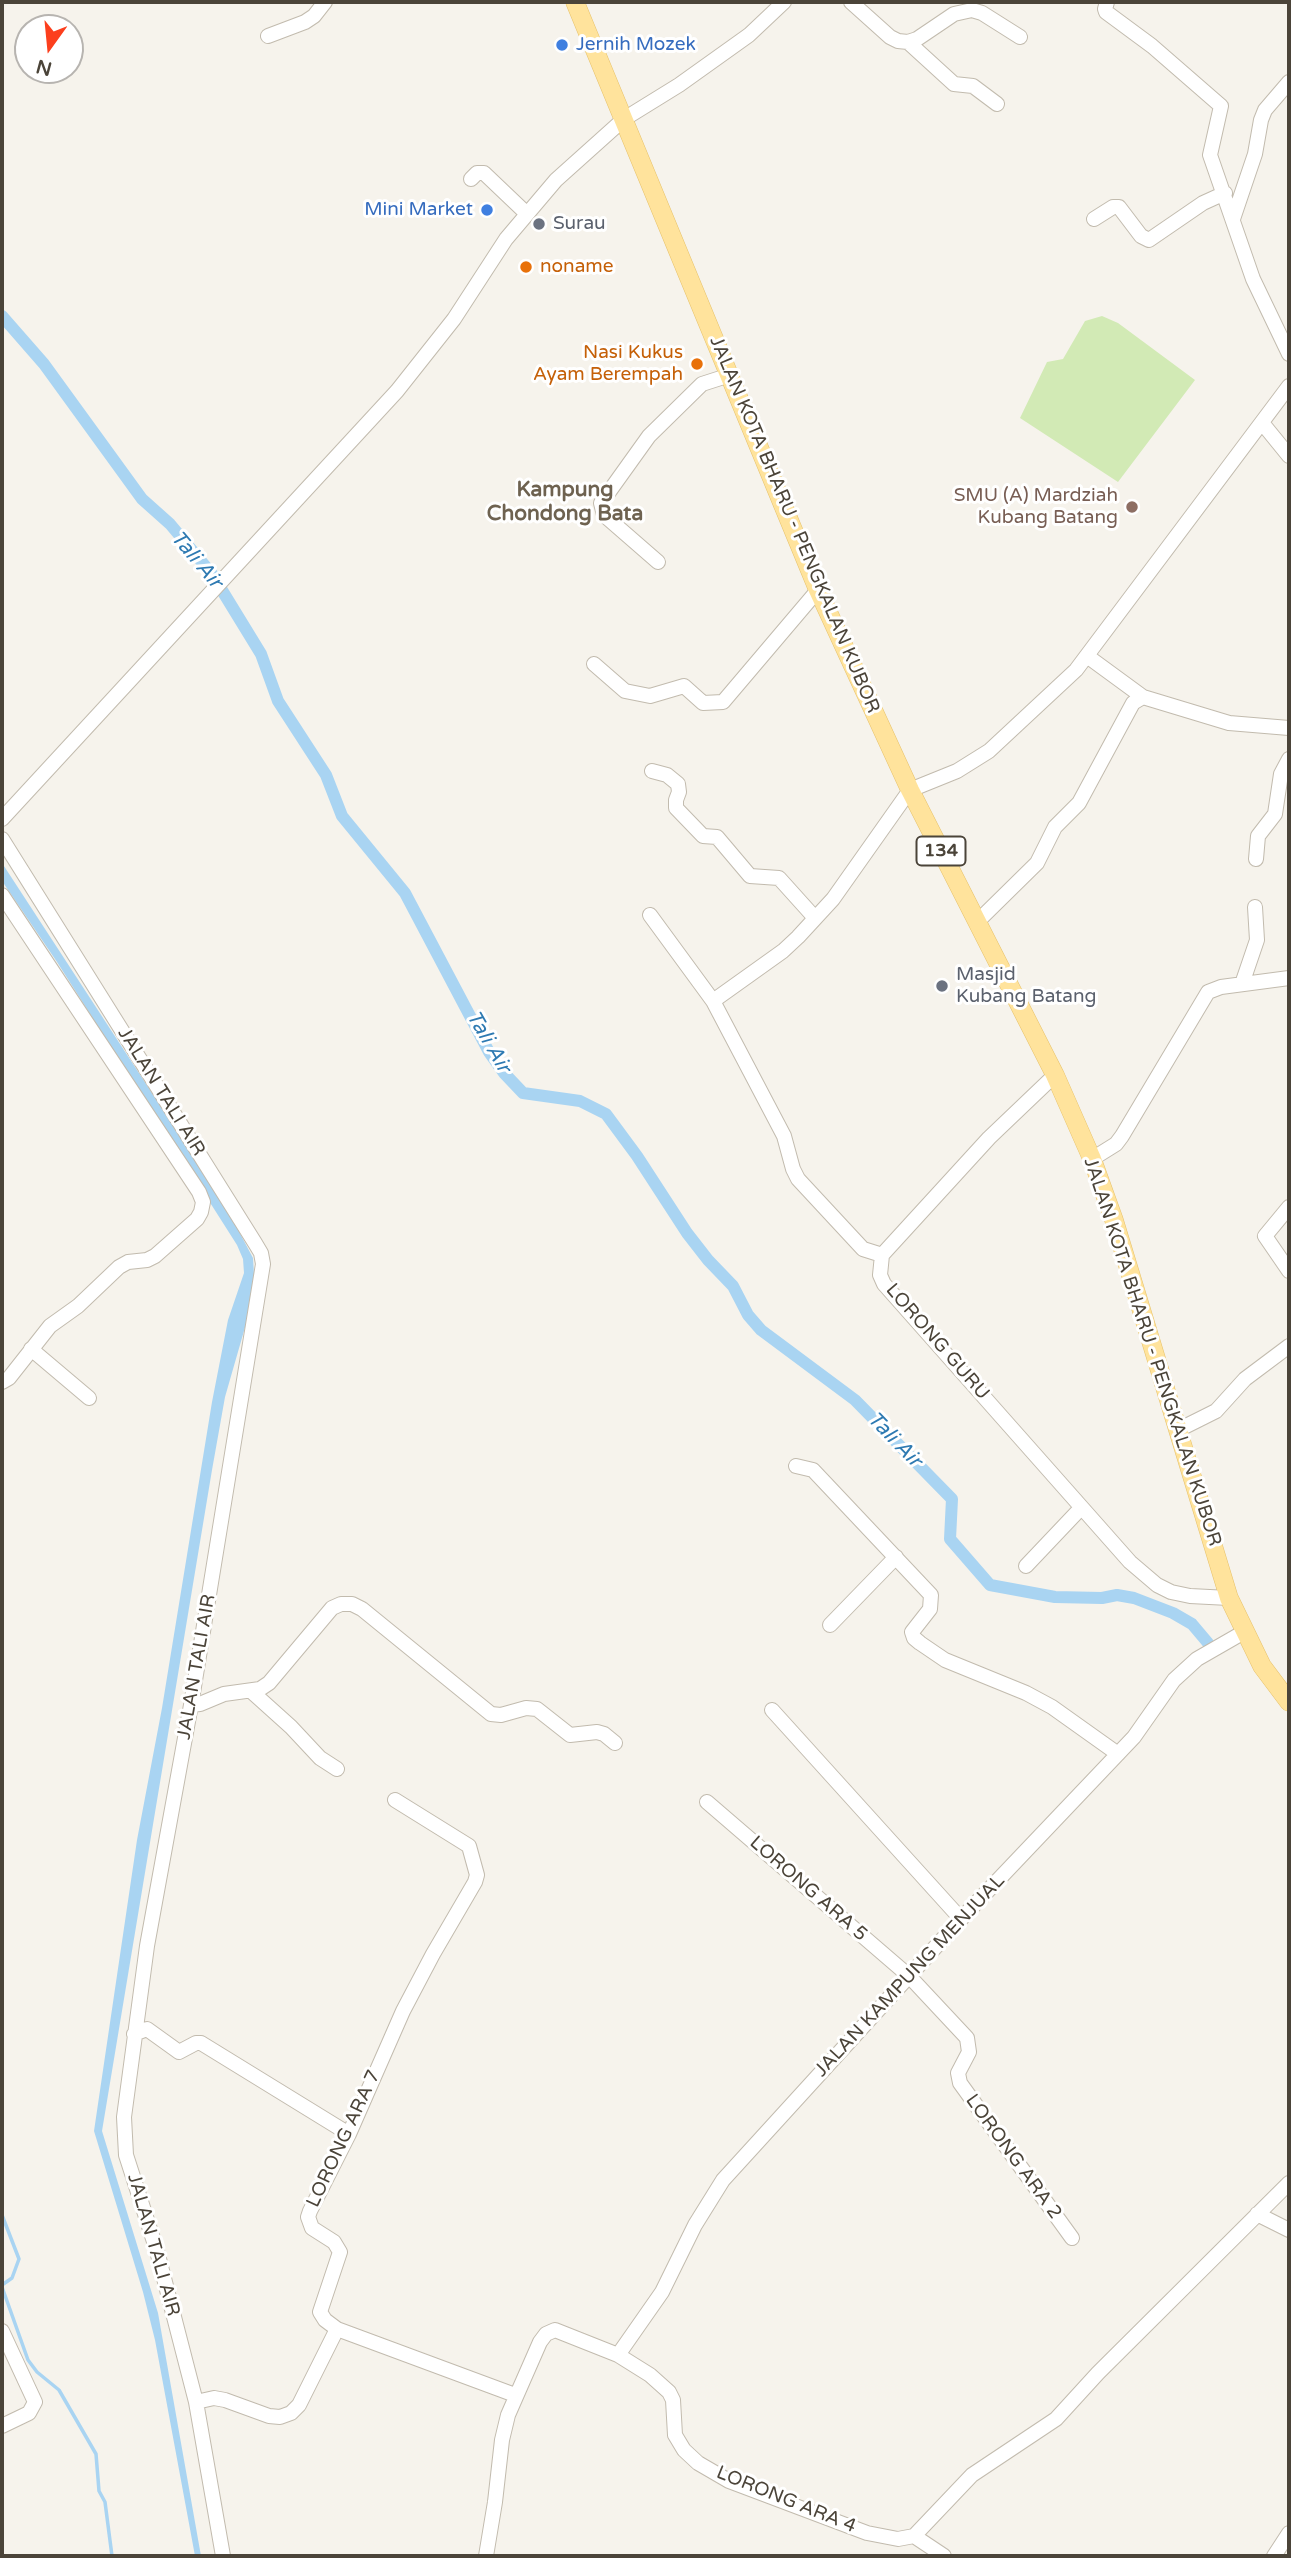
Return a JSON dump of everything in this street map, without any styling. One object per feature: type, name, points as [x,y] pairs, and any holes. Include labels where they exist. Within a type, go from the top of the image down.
[{"type":"main road","name":"JALAN KOTA BHARU - PENGKALAN KUBOR","points":[[575,2],[818,590],[910,790],[1055,1075],[1092,1158],[1114,1220],[1229,1598],[1262,1666],[1289,1702]]},
{"type":"street","points":[[268,36],[305,22],[314,16],[325,2]]},
{"type":"street","points":[[2,819],[423,362],[526,213],[556,180],[624,118],[679,85],[749,35],[784,2]]},
{"type":"street","points":[[851,2],[890,37],[908,42],[954,84],[973,86],[997,104]]},
{"type":"street","points":[[1107,2],[1106,12],[1152,46],[1221,106],[1210,152],[1253,279],[1289,354]]},
{"type":"street","points":[[908,42],[916,40],[962,10],[982,13],[1020,37]]},
{"type":"street","points":[[1233,219],[1255,154],[1265,110],[1289,82]]},
{"type":"street","points":[[471,179],[477,173],[484,173],[526,213]]},
{"type":"street","points":[[1094,219],[1113,207],[1119,207],[1141,236],[1149,240],[1203,203],[1225,193]]},
{"type":"street","points":[[658,562],[604,515],[601,503],[649,436],[702,384],[730,376]]},
{"type":"street","points":[[713,1001],[783,951],[833,899],[910,790],[957,771],[989,751],[1076,670],[1289,386]]},
{"type":"street","points":[[1263,424],[1289,456]]},
{"type":"street","points":[[594,664],[625,691],[650,696],[684,686],[703,703],[723,702],[818,590]]},
{"type":"street","points":[[1087,656],[1143,696],[1229,723],[1289,728]]},
{"type":"street","points":[[977,922],[1037,863],[1054,829],[1076,807],[1096,775],[1133,703],[1143,696]]},
{"type":"street","points":[[1256,859],[1258,836],[1275,814],[1281,774],[1289,759]]},
{"type":"street","points":[[652,771],[667,775],[678,784],[676,808],[703,836],[717,837],[750,876],[779,878],[815,918]]},
{"type":"street","name":"JALAN TALI AIR","points":[[2,839],[261,1253],[262,1276],[134,2034],[124,2117],[125,2146],[157,2251],[196,2402],[223,2556]]},
{"type":"street","points":[[2,895],[199,1192],[203,1202],[197,1219],[155,1256],[128,1262],[119,1267],[78,1306],[50,1325],[9,1378],[2,1382]]},
{"type":"street","points":[[1242,984],[1257,940],[1255,907]]},
{"type":"street","points":[[650,915],[713,1001],[784,1136],[797,1179],[863,1249],[881,1255],[989,1138],[1055,1075]]},
{"type":"street","points":[[1092,1158],[1116,1144],[1122,1136],[1205,995],[1216,988],[1289,978]]},
{"type":"street","points":[[1289,1207],[1265,1236],[1289,1271]]},
{"type":"street","name":"LORONG GURU","points":[[881,1255],[879,1266],[884,1284],[1130,1562],[1157,1585],[1190,1597],[1229,1598]]},
{"type":"street","points":[[1178,1430],[1216,1411],[1245,1379],[1289,1346]]},
{"type":"street","points":[[31,1349],[89,1398]]},
{"type":"street","points":[[796,1466],[813,1470],[931,1595],[930,1609],[912,1632],[914,1638],[955,1665],[1026,1693],[1052,1707],[1118,1754]]},
{"type":"street","points":[[1026,1566],[1081,1508]]},
{"type":"street","points":[[830,1625],[896,1557]]},
{"type":"street","points":[[191,1705],[225,1694],[260,1689],[269,1683],[332,1608],[341,1604],[352,1604],[362,1609],[491,1714],[501,1715],[526,1708],[537,1709],[570,1735],[597,1732],[615,1743]]},
{"type":"street","name":"JALAN KAMPUNG MENJUAL","points":[[618,2355],[662,2292],[695,2225],[723,2180],[961,1919],[1134,1737],[1174,1680],[1197,1659],[1244,1632]]},
{"type":"street","points":[[251,1691],[320,1758],[337,1769]]},
{"type":"street","points":[[772,1710],[961,1919]]},
{"type":"street","name":"LORONG ARA 7","points":[[337,2329],[325,2320],[320,2312],[340,2252],[334,2242],[312,2228],[308,2217],[349,2134],[403,2011],[477,1875],[469,1846],[464,1841],[395,1800]]},
{"type":"street","name":"LORONG ARA 5","points":[[707,1802],[909,1976]]},
{"type":"street","name":"LORONG ARA 2","points":[[909,1976],[967,2038],[969,2052],[958,2073],[960,2083],[1072,2238]]},
{"type":"street","points":[[134,2034],[148,2029],[179,2052],[195,2043],[201,2043],[349,2134]]},
{"type":"street","points":[[944,2556],[914,2536],[972,2475],[1056,2419],[1098,2373],[1289,2183]]},
{"type":"street","points":[[1257,2214],[1289,2230]]},
{"type":"street","points":[[196,2402],[214,2398],[269,2416],[280,2417],[291,2413],[299,2404],[337,2329],[515,2395]]},
{"type":"street","name":"LORONG ARA 4","points":[[486,2556],[502,2440],[515,2395],[540,2342],[546,2334],[555,2330],[618,2355],[650,2375],[669,2392],[673,2400],[675,2435],[684,2450],[698,2463],[729,2481],[867,2533],[898,2539],[914,2536]]},
{"type":"street","points":[[2,2331],[36,2402],[29,2413],[2,2426]]},
{"type":"street","points":[[1274,2556],[1289,2533]]},
{"type":"green space","points":[[1102,316],[1118,323],[1195,380],[1118,482],[1020,418],[1047,362],[1063,359],[1085,321]]},
{"type":"water","points":[[2,863],[225,1205],[253,1258],[250,1310],[225,1397],[102,2131],[158,2313],[201,2556],[195,2556],[155,2340],[143,2292],[94,2131],[137,1840],[162,1708],[212,1402],[228,1320],[244,1273],[243,1259],[237,1245],[57,962],[2,881]]},
{"type":"waterway","name":"Tali Air","points":[[2,316],[44,364],[142,499],[170,524],[212,574],[261,654],[278,701],[326,775],[342,816],[405,893],[489,1052],[504,1073],[523,1093],[580,1101],[606,1114],[687,1233],[733,1286],[748,1315],[761,1330],[855,1400],[952,1499],[950,1539],[990,1585],[1055,1597],[1102,1598],[1117,1595],[1134,1598],[1173,1613],[1192,1624],[1208,1643]]},
{"type":"waterway","points":[[2,2215],[19,2259],[12,2278],[2,2285]]},
{"type":"waterway","points":[[2,2287],[28,2360],[37,2372],[59,2390],[96,2454],[99,2491],[105,2502],[112,2556]]},
{"type":"place","name":"Jernih Mozek","points":[[562,45]]},
{"type":"place","name":"Mini Market","points":[[487,210]]},
{"type":"place","name":"Surau","points":[[539,224]]},
{"type":"place","name":"noname","points":[[526,267]]},
{"type":"place","name":"Nasi Kukus Ayam Berempah","points":[[697,364]]},
{"type":"place","name":"SMU (A) Mardziah Kubang Batang","points":[[1132,507]]},
{"type":"place","name":"Masjid Kubang Batang","points":[[942,986]]},
{"type":"district","name":"Kampung Chondong Bata","points":[[565,502]]}]
